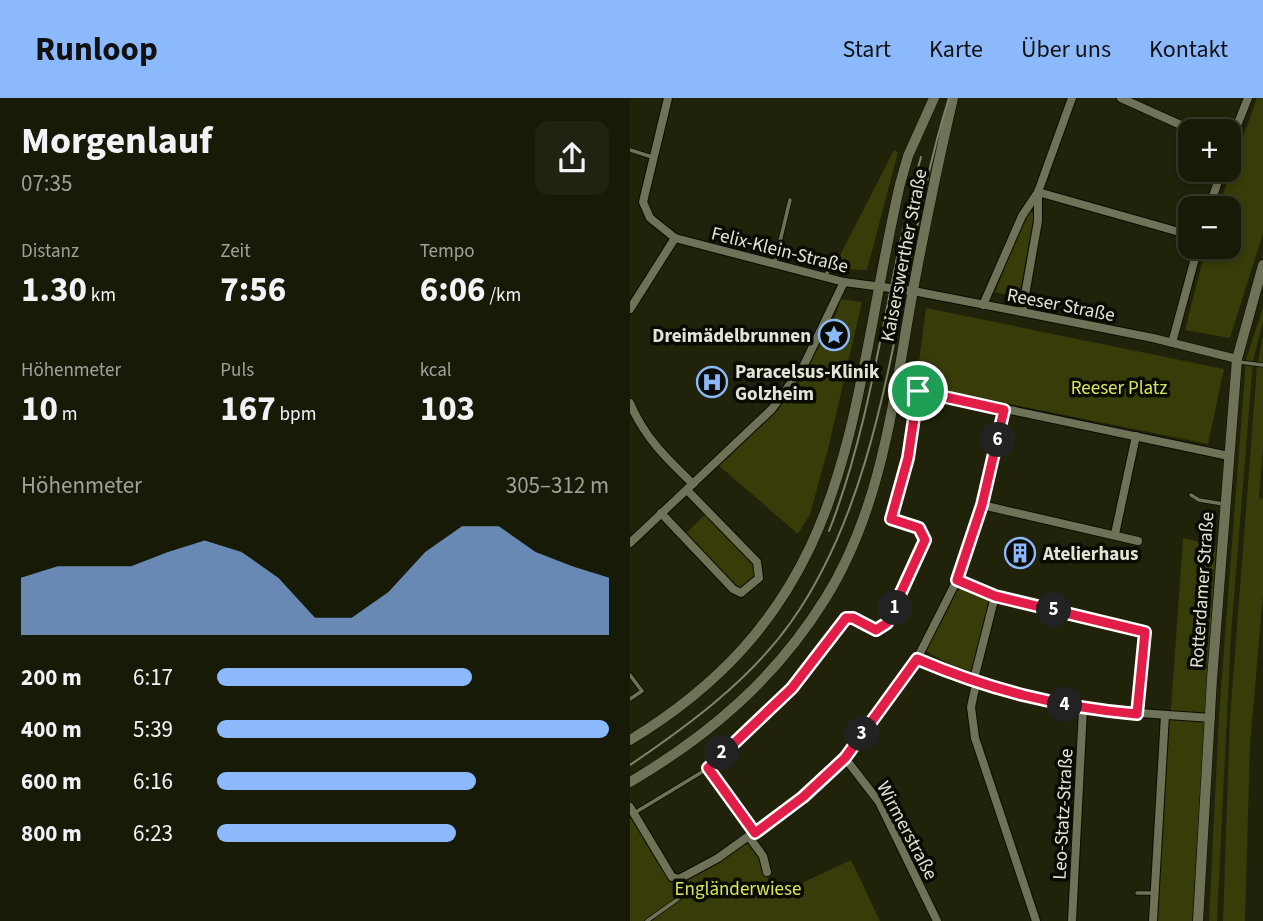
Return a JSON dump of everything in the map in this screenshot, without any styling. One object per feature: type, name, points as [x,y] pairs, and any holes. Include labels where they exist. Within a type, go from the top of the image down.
[{"type":"street","points":[[631,307],[675,238],[650,218],[644,207],[644,194],[668,98]]},
{"type":"street","name":"Kaiserswerther Straße","points":[[630,740],[692,698],[736,657],[778,606],[807,558],[825,519],[841,471],[900,184],[908,156],[934,98]]},
{"type":"street","name":"Kaiserswerther Straße","points":[[630,782],[671,758],[728,714],[774,669],[818,609],[844,564],[868,506],[896,386],[953,98]]},
{"type":"street","points":[[983,305],[1022,216],[1038,192],[1072,98]]},
{"type":"street","points":[[1121,98],[1178,124]]},
{"type":"street","points":[[1240,119],[1248,98]]},
{"type":"street","points":[[1038,192],[1178,232]]},
{"type":"street","points":[[1022,312],[1038,221],[1038,192]]},
{"type":"street","name":"Felix-Klein-Straße","points":[[675,238],[844,282],[878,287]]},
{"type":"street","points":[[1172,343],[1195,259]]},
{"type":"street","name":"Rotterdamer Straße","points":[[1198,921],[1237,360],[1263,265]]},
{"type":"street","points":[[630,543],[772,409],[804,365],[844,282]]},
{"type":"street","name":"Reeser Straße","points":[[878,287],[1022,312],[1172,343],[1237,360]]},
{"type":"street","points":[[896,386],[1229,456]]},
{"type":"street","points":[[768,872],[752,835],[708,768],[792,688],[846,618],[853,618],[876,630],[887,623],[925,540],[919,528],[891,519],[908,458],[918,391]]},
{"type":"street","points":[[630,403],[639,425],[656,447],[757,562],[759,579],[750,589],[741,593],[733,589],[661,513]]},
{"type":"street","points":[[632,810],[676,879],[685,877],[752,835],[803,797],[845,758],[917,659],[957,580],[982,505],[1004,410]]},
{"type":"street","points":[[1115,534],[1136,436]]},
{"type":"street","points":[[982,505],[1138,541]]},
{"type":"street","points":[[957,580],[995,596],[1145,632],[1137,714]]},
{"type":"street","points":[[995,596],[971,707],[975,738],[1036,921]]},
{"type":"street","points":[[917,659],[974,684],[1083,709],[1211,718]]},
{"type":"street","name":"Leo-Statz-Straße","points":[[1072,921],[1083,709]]},
{"type":"street","points":[[1153,921],[1165,715]]},
{"type":"street","name":"Wirmerstraße","points":[[845,758],[868,785],[886,814],[937,921]]},
{"type":"lane","points":[[630,150],[654,158]]},
{"type":"lane","points":[[775,264],[790,200]]},
{"type":"lane","points":[[825,277],[835,257]]},
{"type":"lane","points":[[1237,360],[1263,365]]},
{"type":"lane","points":[[1191,495],[1199,500],[1225,505]]},
{"type":"lane","points":[[630,699],[642,691],[631,679]]},
{"type":"lane","points":[[632,810],[708,768]]},
{"type":"lane","points":[[1137,893],[1154,893]]},
{"type":"lane","points":[[647,921],[678,899]]},
{"type":"green space","points":[[1257,98],[1263,98],[1263,233],[1230,338],[1185,330],[1203,259],[1241,259],[1241,196],[1222,196],[1227,182],[1241,182],[1241,143]]},
{"type":"green space","points":[[894,150],[898,152],[867,270],[833,269]]},
{"type":"green space","points":[[1031,211],[1034,214],[1019,298],[995,292],[1027,213]]},
{"type":"green space","points":[[841,299],[862,302],[828,449],[810,514],[798,534],[717,464],[789,388],[805,367],[832,323]]},
{"type":"green space","name":"Reeser Platz","points":[[926,308],[1224,369],[1208,444],[916,385]]},
{"type":"green space","points":[[1263,308],[1263,321],[1253,361],[1231,634],[1217,921],[1209,921],[1219,715],[1246,359]]},
{"type":"green space","points":[[1263,335],[1263,447],[1259,498],[1263,499],[1263,595],[1250,745],[1245,921],[1223,921],[1230,718],[1257,367]]},
{"type":"green space","points":[[706,514],[756,563],[757,574],[743,588],[738,587],[685,534]]},
{"type":"green space","points":[[1183,538],[1216,546],[1192,921],[1156,921],[1166,721],[1171,709]]},
{"type":"green space","points":[[963,587],[993,598],[974,672],[947,663],[926,651],[956,592]]},
{"type":"green space","name":"Engländerwiese","points":[[630,812],[668,875],[681,882],[748,842],[756,847],[774,896],[851,860],[880,921],[630,921]]},
{"type":"tram line","points":[[630,765],[696,717],[757,663],[791,622],[825,565],[852,502],[872,437],[931,163],[949,98]]},
{"type":"tram line","points":[[829,531],[845,486],[870,392],[898,250],[921,157]]},
{"type":"place","name":"Dreimädelbrunnen","points":[[834,335]]},
{"type":"place","name":"Paracelsus-Klinik Golzheim","points":[[712,382]]},
{"type":"place","name":"Atelierhaus","points":[[1020,553]]},
{"type":"route","points":[[918,391],[1004,410],[982,505],[957,580],[995,596],[1145,632],[1137,714],[1083,709],[976,684],[917,659],[845,758],[803,797],[755,833],[709,771],[709,764],[762,719],[792,688],[842,620],[850,617],[876,630],[887,623],[925,540],[919,528],[891,519],[908,458],[918,391]]}]
